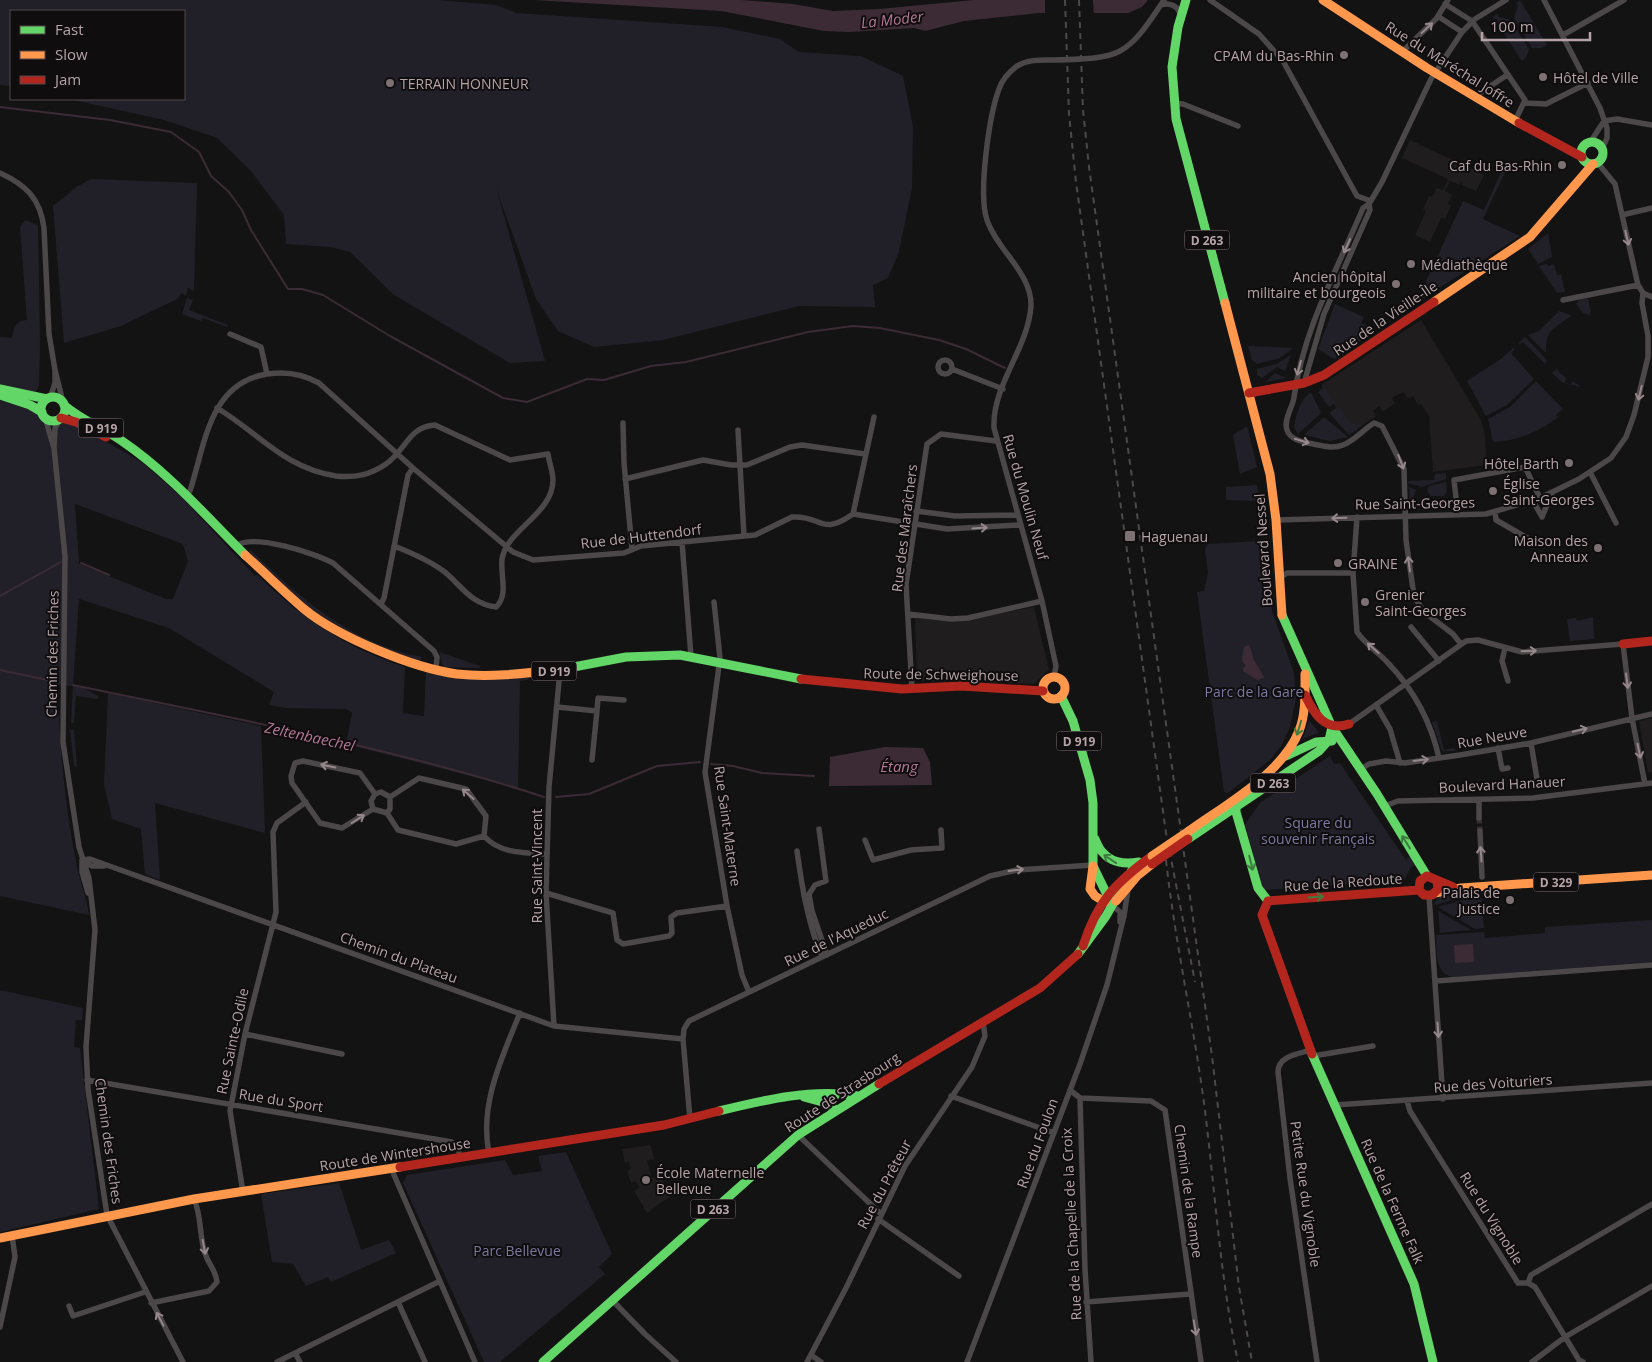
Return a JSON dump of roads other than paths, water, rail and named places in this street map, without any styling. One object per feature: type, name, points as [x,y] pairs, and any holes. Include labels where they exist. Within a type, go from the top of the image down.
[{"type":"main road","name":"D 263","points":[[1186,0],[1180,17],[1172,67],[1174,103],[1194,191],[1249,393]]},
{"type":"main road","name":"Rue du Maréchal Joffre","points":[[1324,0],[1474,97],[1582,158]]},
{"type":"main road","points":[[1583,173],[1580,151],[1588,142]]},
{"type":"main road","points":[[1565,148],[1588,142],[1598,143],[1602,149],[1602,158],[1595,163],[1582,158]]},
{"type":"main road","name":"Rue de la Vieille-Île","points":[[1249,393],[1304,382],[1334,369],[1536,232],[1561,198],[1583,173],[1595,163]]},
{"type":"main road","points":[[0,388],[39,399],[57,398],[64,404],[65,412],[61,418],[52,421],[30,404],[0,395]]},
{"type":"main road","name":"Boulevard Nessel","points":[[1249,393],[1270,474],[1276,520],[1278,582],[1282,613],[1305,671],[1323,704],[1332,727]]},
{"type":"main road","points":[[43,415],[43,403],[49,398]]},
{"type":"main road","name":"Route de Schweighouse","points":[[64,404],[138,453],[187,494],[287,596],[329,626],[364,645],[436,670],[458,674],[522,674],[560,670],[626,657],[691,656],[806,680],[912,688],[961,686],[1043,691]]},
{"type":"main road","name":"Route de Schweighouse","points":[[61,418],[76,422],[138,453]]},
{"type":"main road","points":[[1627,641],[1652,641]]},
{"type":"main road","name":"Route de Strasbourg","points":[[1283,758],[1298,732],[1305,695],[1305,671]]},
{"type":"main road","points":[[1054,677],[1064,683],[1065,690],[1061,696],[1051,698],[1043,691],[1045,681],[1054,677]]},
{"type":"main road","points":[[1305,695],[1318,718],[1332,727],[1385,806],[1428,876],[1437,881],[1438,889],[1432,894],[1419,890],[1420,880],[1428,876]]},
{"type":"main road","name":"D 919","points":[[1061,696],[1073,721],[1090,780],[1093,866],[1104,897]]},
{"type":"main road","points":[[1332,727],[1349,724]]},
{"type":"main road","points":[[1332,727],[1329,740],[1339,744],[1346,750]]},
{"type":"main road","name":"Route de Strasbourg","points":[[1083,948],[1088,929],[1104,897],[1132,870],[1151,860],[1188,835],[1283,758],[1316,742],[1329,740]]},
{"type":"main road","name":"Route de Strasbourg","points":[[1188,835],[1236,809],[1315,754],[1329,740]]},
{"type":"main road","points":[[1268,901],[1258,888],[1236,809],[1236,803],[1259,784],[1274,766]]},
{"type":"main road","name":"D 919","points":[[1092,824],[1096,843],[1108,859],[1124,864],[1151,860]]},
{"type":"main road","name":"Route de Strasbourg","points":[[1112,905],[1128,889],[1151,860]]},
{"type":"main road","name":"Route de Strasbourg","points":[[543,1362],[798,1135],[858,1096],[1048,983],[1071,963],[1083,948],[1112,905],[1121,885],[1132,870]]},
{"type":"main road","name":"D 329","points":[[1432,894],[1461,888],[1652,875]]},
{"type":"main road","name":"D 329","points":[[1437,881],[1446,886],[1461,888]]},
{"type":"main road","name":"Rue de la Redoute","points":[[1268,901],[1419,890]]},
{"type":"main road","points":[[1104,897],[1112,905]]},
{"type":"main road","name":"Rue de la Ferme Falk","points":[[1268,901],[1263,907],[1262,919],[1312,1053],[1414,1284],[1433,1362]]},
{"type":"main road","name":"Route de Wintershouse","points":[[0,1238],[194,1199],[664,1125],[747,1104],[793,1096],[835,1092],[858,1096]]},
{"type":"main road","points":[[793,1096],[826,1103],[836,1110]]},
{"type":"street","points":[[1210,0],[1259,34],[1283,62],[1357,196],[1370,203]]},
{"type":"street","points":[[1304,382],[1324,314],[1370,210],[1370,203],[1435,73],[1462,32],[1472,21],[1506,0]]},
{"type":"street","points":[[1544,0],[1588,83],[1604,121],[1607,136],[1602,149]]},
{"type":"street","points":[[1563,35],[1624,0]]},
{"type":"street","name":"Rue du Moulin Neuf","points":[[1054,677],[1056,666],[1042,601],[996,441],[994,413],[1023,337],[1031,304],[1025,280],[1003,251],[987,220],[985,210],[985,156],[999,89],[1010,72],[1030,61],[1102,58],[1118,53],[1131,44],[1162,2],[1174,6],[1180,11],[1180,17]]},
{"type":"street","points":[[1402,52],[1439,17],[1446,2],[1472,21],[1525,102]]},
{"type":"street","points":[[1439,17],[1462,32]]},
{"type":"street","points":[[1474,97],[1507,75]]},
{"type":"street","points":[[1525,102],[1546,104],[1588,83]]},
{"type":"street","points":[[1515,121],[1525,102]]},
{"type":"street","points":[[1174,103],[1183,104],[1238,126]]},
{"type":"street","points":[[1588,142],[1604,121],[1617,119],[1652,125]]},
{"type":"street","points":[[1595,163],[1614,181],[1638,285],[1644,293],[1652,297]]},
{"type":"street","points":[[0,173],[25,187],[34,197],[41,211],[44,228],[49,334],[55,370],[64,404]]},
{"type":"street","points":[[1370,203],[1363,208],[1321,301],[1294,384],[1294,397],[1286,426],[1288,434],[1296,439],[1326,447],[1338,446],[1348,442],[1374,423],[1382,426],[1403,466],[1406,546],[1414,596],[1424,612],[1463,643]]},
{"type":"street","points":[[1622,215],[1652,208]]},
{"type":"street","points":[[1563,300],[1638,285]]},
{"type":"street","name":"Rue Saint-Georges","points":[[1276,520],[1458,515],[1496,512],[1552,493],[1590,472],[1611,458],[1626,437],[1634,415],[1648,357],[1648,336],[1642,303],[1644,293]]},
{"type":"street","points":[[230,334],[261,348],[267,374]]},
{"type":"street","points":[[952,369],[1003,389]]},
{"type":"street","points":[[49,398],[55,383],[55,370]]},
{"type":"street","name":"Rue de Huttendorf","points":[[217,408],[220,401],[240,384],[267,374],[291,373],[319,383],[413,468],[508,547],[533,560],[624,553],[641,546],[755,535],[792,517],[803,517],[831,526],[838,524],[853,514]]},
{"type":"street","points":[[187,494],[190,491],[217,408],[287,460],[323,474],[351,478],[370,474],[399,454],[415,430],[424,426],[435,425],[510,460],[548,454],[553,480],[549,499],[508,547],[502,558],[503,597],[496,607],[486,606],[472,599],[445,572],[413,553],[394,546]]},
{"type":"street","name":"Chemin des Friches","points":[[43,415],[54,448]]},
{"type":"street","points":[[874,417],[853,514],[947,529],[1020,525]]},
{"type":"street","name":"Chemin des Friches","points":[[61,418],[54,431],[54,448],[65,571],[63,742],[82,860],[82,872],[92,904],[96,944],[86,1047],[87,1080],[107,1215],[183,1362]]},
{"type":"street","points":[[623,424],[625,479],[632,549]]},
{"type":"street","points":[[738,430],[744,536]]},
{"type":"street","name":"Rue des Maraîchers","points":[[912,688],[906,584],[927,444],[941,434],[996,441]]},
{"type":"street","points":[[625,479],[704,460],[740,466],[747,465],[790,447],[802,445],[865,454]]},
{"type":"street","points":[[1458,515],[1454,480],[1525,467],[1540,498]]},
{"type":"street","points":[[381,604],[384,598],[408,475],[413,468]]},
{"type":"street","points":[[1590,472],[1616,523]]},
{"type":"street","points":[[1533,501],[1542,517],[1552,493]]},
{"type":"street","points":[[916,510],[964,516],[1017,515]]},
{"type":"street","points":[[1496,512],[1496,520],[1530,539]]},
{"type":"street","points":[[964,516],[964,529]]},
{"type":"street","points":[[1357,517],[1352,573],[1357,632],[1390,665],[1405,684],[1429,723],[1439,758]]},
{"type":"street","points":[[236,546],[248,541],[314,554],[339,567],[434,651],[437,657],[436,670]]},
{"type":"street","points":[[682,542],[691,656]]},
{"type":"street","points":[[1278,582],[1282,575],[1290,572],[1352,573]]},
{"type":"street","points":[[908,614],[951,619],[968,618],[1042,601]]},
{"type":"street","points":[[714,602],[720,662]]},
{"type":"street","points":[[1411,627],[1439,661]]},
{"type":"street","points":[[1349,724],[1463,643],[1478,640],[1524,652],[1627,641],[1632,718],[1649,783]]},
{"type":"street","points":[[1505,648],[1502,661],[1508,681]]},
{"type":"street","name":"Rue Saint-Materne","points":[[720,662],[705,772],[727,906],[742,975],[749,992]]},
{"type":"street","name":"Rue Saint-Vincent","points":[[554,1026],[546,893],[549,786],[560,670]]},
{"type":"street","points":[[592,760],[598,698],[624,700]]},
{"type":"street","points":[[1376,705],[1390,729],[1400,763]]},
{"type":"street","points":[[557,707],[597,711]]},
{"type":"street","name":"Rue Neuve","points":[[1364,775],[1363,769],[1369,764],[1386,761],[1400,763],[1439,758],[1530,743],[1652,714]]},
{"type":"street","points":[[1530,743],[1537,779]]},
{"type":"street","points":[[1498,748],[1502,769],[1508,768]]},
{"type":"street","points":[[375,794],[360,773],[303,761],[295,764],[291,776],[292,783],[320,823],[342,828],[373,810],[387,813],[398,830],[456,844],[484,836]]},
{"type":"street","points":[[390,797],[419,778],[466,789],[486,816],[484,836]]},
{"type":"street","name":"Boulevard Hanauer","points":[[1385,806],[1398,801],[1533,798],[1649,783]]},
{"type":"street","points":[[373,810],[371,801],[375,794],[381,792],[390,797]]},
{"type":"street","points":[[387,813],[390,809],[390,797]]},
{"type":"street","points":[[1479,800],[1479,818]]},
{"type":"street","name":"Rue Sainte-Odile","points":[[243,1192],[230,1111],[245,1034],[276,912],[273,832],[277,823],[306,802]]},
{"type":"street","points":[[819,829],[826,881],[815,885],[810,894],[812,911],[824,956]]},
{"type":"street","points":[[865,840],[872,860],[911,850],[942,848],[941,830]]},
{"type":"street","points":[[1480,831],[1482,877]]},
{"type":"street","points":[[484,836],[489,841],[506,850],[547,854]]},
{"type":"street","points":[[796,851],[815,942],[824,956]]},
{"type":"street","name":"Chemin du Plateau","points":[[82,860],[92,866],[113,868],[554,1026],[683,1039]]},
{"type":"street","name":"Rue de l'Aqueduc","points":[[683,1039],[684,1029],[689,1021],[970,886],[1010,870],[1093,866]]},
{"type":"street","name":"Rue du Foulon","points":[[967,1362],[1070,1090],[1107,985],[1125,911],[1128,889]]},
{"type":"street","points":[[546,893],[612,913],[617,940],[623,944],[669,936],[672,934],[670,917],[677,912],[727,906]]},
{"type":"street","points":[[1432,894],[1443,1099]]},
{"type":"street","name":"Rue du Foulon","points":[[1112,905],[1120,912],[1120,929]]},
{"type":"street","points":[[1436,981],[1652,965],[1652,974]]},
{"type":"street","points":[[489,1153],[486,1131],[495,1074],[520,1013]]},
{"type":"street","name":"Rue du Prêteur","points":[[807,1362],[905,1166],[972,1067],[985,1036],[983,1022]]},
{"type":"street","points":[[245,1034],[342,1054]]},
{"type":"street","points":[[683,1039],[690,1119]]},
{"type":"street","points":[[1312,1053],[1373,1046]]},
{"type":"street","name":"Petite Rue du Vignoble","points":[[1312,1053],[1283,1059],[1278,1066],[1278,1072],[1290,1178],[1317,1362]]},
{"type":"street","name":"Rue du Sport","points":[[87,1080],[452,1142],[458,1146],[460,1158]]},
{"type":"street","name":"Rue des Voituriers","points":[[1335,1105],[1652,1084]]},
{"type":"street","points":[[1070,1090],[1080,1098]]},
{"type":"street","points":[[951,1096],[1054,1133]]},
{"type":"street","name":"Chemin de la Rampe","points":[[1080,1098],[1151,1101],[1165,1110],[1201,1362]]},
{"type":"street","name":"Rue de la Chapelle de la Croix","points":[[1080,1098],[1086,1302],[1091,1362]]},
{"type":"street","name":"Rue du Vignoble","points":[[1407,1101],[1410,1111],[1518,1283],[1528,1283],[1535,1287],[1565,1338],[1582,1362]]},
{"type":"street","points":[[798,1135],[880,1217],[959,1276]]},
{"type":"street","points":[[391,1168],[475,1362]]},
{"type":"street","points":[[151,1303],[209,1291],[217,1282],[217,1274],[205,1253],[199,1209],[194,1199]]},
{"type":"street","points":[[1528,1283],[1531,1275],[1652,1204]]},
{"type":"street","points":[[0,1327],[15,1257],[12,1235]]},
{"type":"street","points":[[277,1362],[440,1281]]},
{"type":"street","points":[[1532,1362],[1565,1338],[1652,1286]]},
{"type":"street","points":[[69,1306],[73,1316],[146,1292]]},
{"type":"street","points":[[1086,1302],[1190,1294]]},
{"type":"street","points":[[612,1300],[676,1362]]},
{"type":"street","points":[[398,1302],[425,1362]]},
{"type":"street","points":[[296,1353],[300,1362]]},
{"type":"street","points":[[811,1355],[821,1362]]},
{"type":"water","name":"La Moder","points":[[533,0],[741,0],[793,4],[833,11],[879,9],[974,0],[1148,0],[1142,7],[1128,13],[1039,13],[964,21],[925,31],[914,28],[850,32],[824,31],[721,11]]},
{"type":"water","points":[[1249,645],[1254,660],[1264,677],[1257,680],[1243,671],[1243,668],[1246,666],[1242,661],[1244,647]]},
{"type":"water","name":"Étang","points":[[885,747],[923,748],[930,762],[932,785],[829,786],[830,757]]},
{"type":"water","points":[[1473,944],[1474,962],[1455,963],[1454,945]]},
{"type":"waterway","points":[[0,107],[110,120],[171,132],[199,152],[211,176],[229,192],[242,210],[251,230],[288,289],[302,289],[323,295],[390,336],[503,398],[527,402],[587,379],[604,380],[651,366],[686,362],[808,332],[853,326],[880,328],[939,340],[966,349],[1005,368]]},
{"type":"waterway","points":[[0,596],[61,562]]},
{"type":"waterway","points":[[81,563],[109,575]]},
{"type":"waterway","name":"Zeltenbaechel","points":[[0,670],[57,682]]},
{"type":"waterway","name":"Zeltenbaechel","points":[[73,685],[369,748],[486,779],[544,797]]},
{"type":"waterway","name":"Zeltenbaechel","points":[[556,797],[589,794],[657,766],[700,762]]},
{"type":"waterway","name":"Zeltenbaechel","points":[[711,764],[733,766],[762,773],[814,776]]},
{"type":"tunnel","points":[[1479,818],[1480,831]]},
{"type":"railway","points":[[1065,0],[1069,114],[1076,182],[1166,833],[1195,982]]},
{"type":"railway","points":[[1079,0],[1083,110],[1089,167],[1212,1056],[1239,1287],[1252,1362]]},
{"type":"railway","points":[[1166,860],[1174,921],[1204,1103],[1222,1265],[1238,1362]]},
{"type":"place","name":"CPAM du Bas-Rhin","points":[[1344,55]]},
{"type":"place","name":"Hôtel de Ville","points":[[1543,77]]},
{"type":"place","name":"TERRAIN HONNEUR","points":[[390,83]]},
{"type":"place","name":"Caf du Bas-Rhin","points":[[1562,165]]},
{"type":"place","name":"Médiathèque","points":[[1411,264]]},
{"type":"place","name":"Ancien hôpital militaire et bourgeois","points":[[1396,284]]},
{"type":"place","name":"Hôtel Barth","points":[[1569,463]]},
{"type":"place","name":"Église Saint-Georges","points":[[1493,491]]},
{"type":"place","name":"Haguenau","points":[[1130,536]]},
{"type":"place","name":"Maison des Anneaux","points":[[1598,548]]},
{"type":"place","name":"GRAINE","points":[[1338,563]]},
{"type":"place","name":"Grenier Saint-Georges","points":[[1365,602]]},
{"type":"place","name":"Palais de Justice","points":[[1510,900]]},
{"type":"place","name":"École Maternelle Bellevue","points":[[646,1180]]},
{"type":"park label","name":"Parc de la Gare","points":[[1254,691]]},
{"type":"park label","name":"Square du souvenir Français","points":[[1318,830]]},
{"type":"park label","name":"Parc Bellevue","points":[[517,1250]]}]
